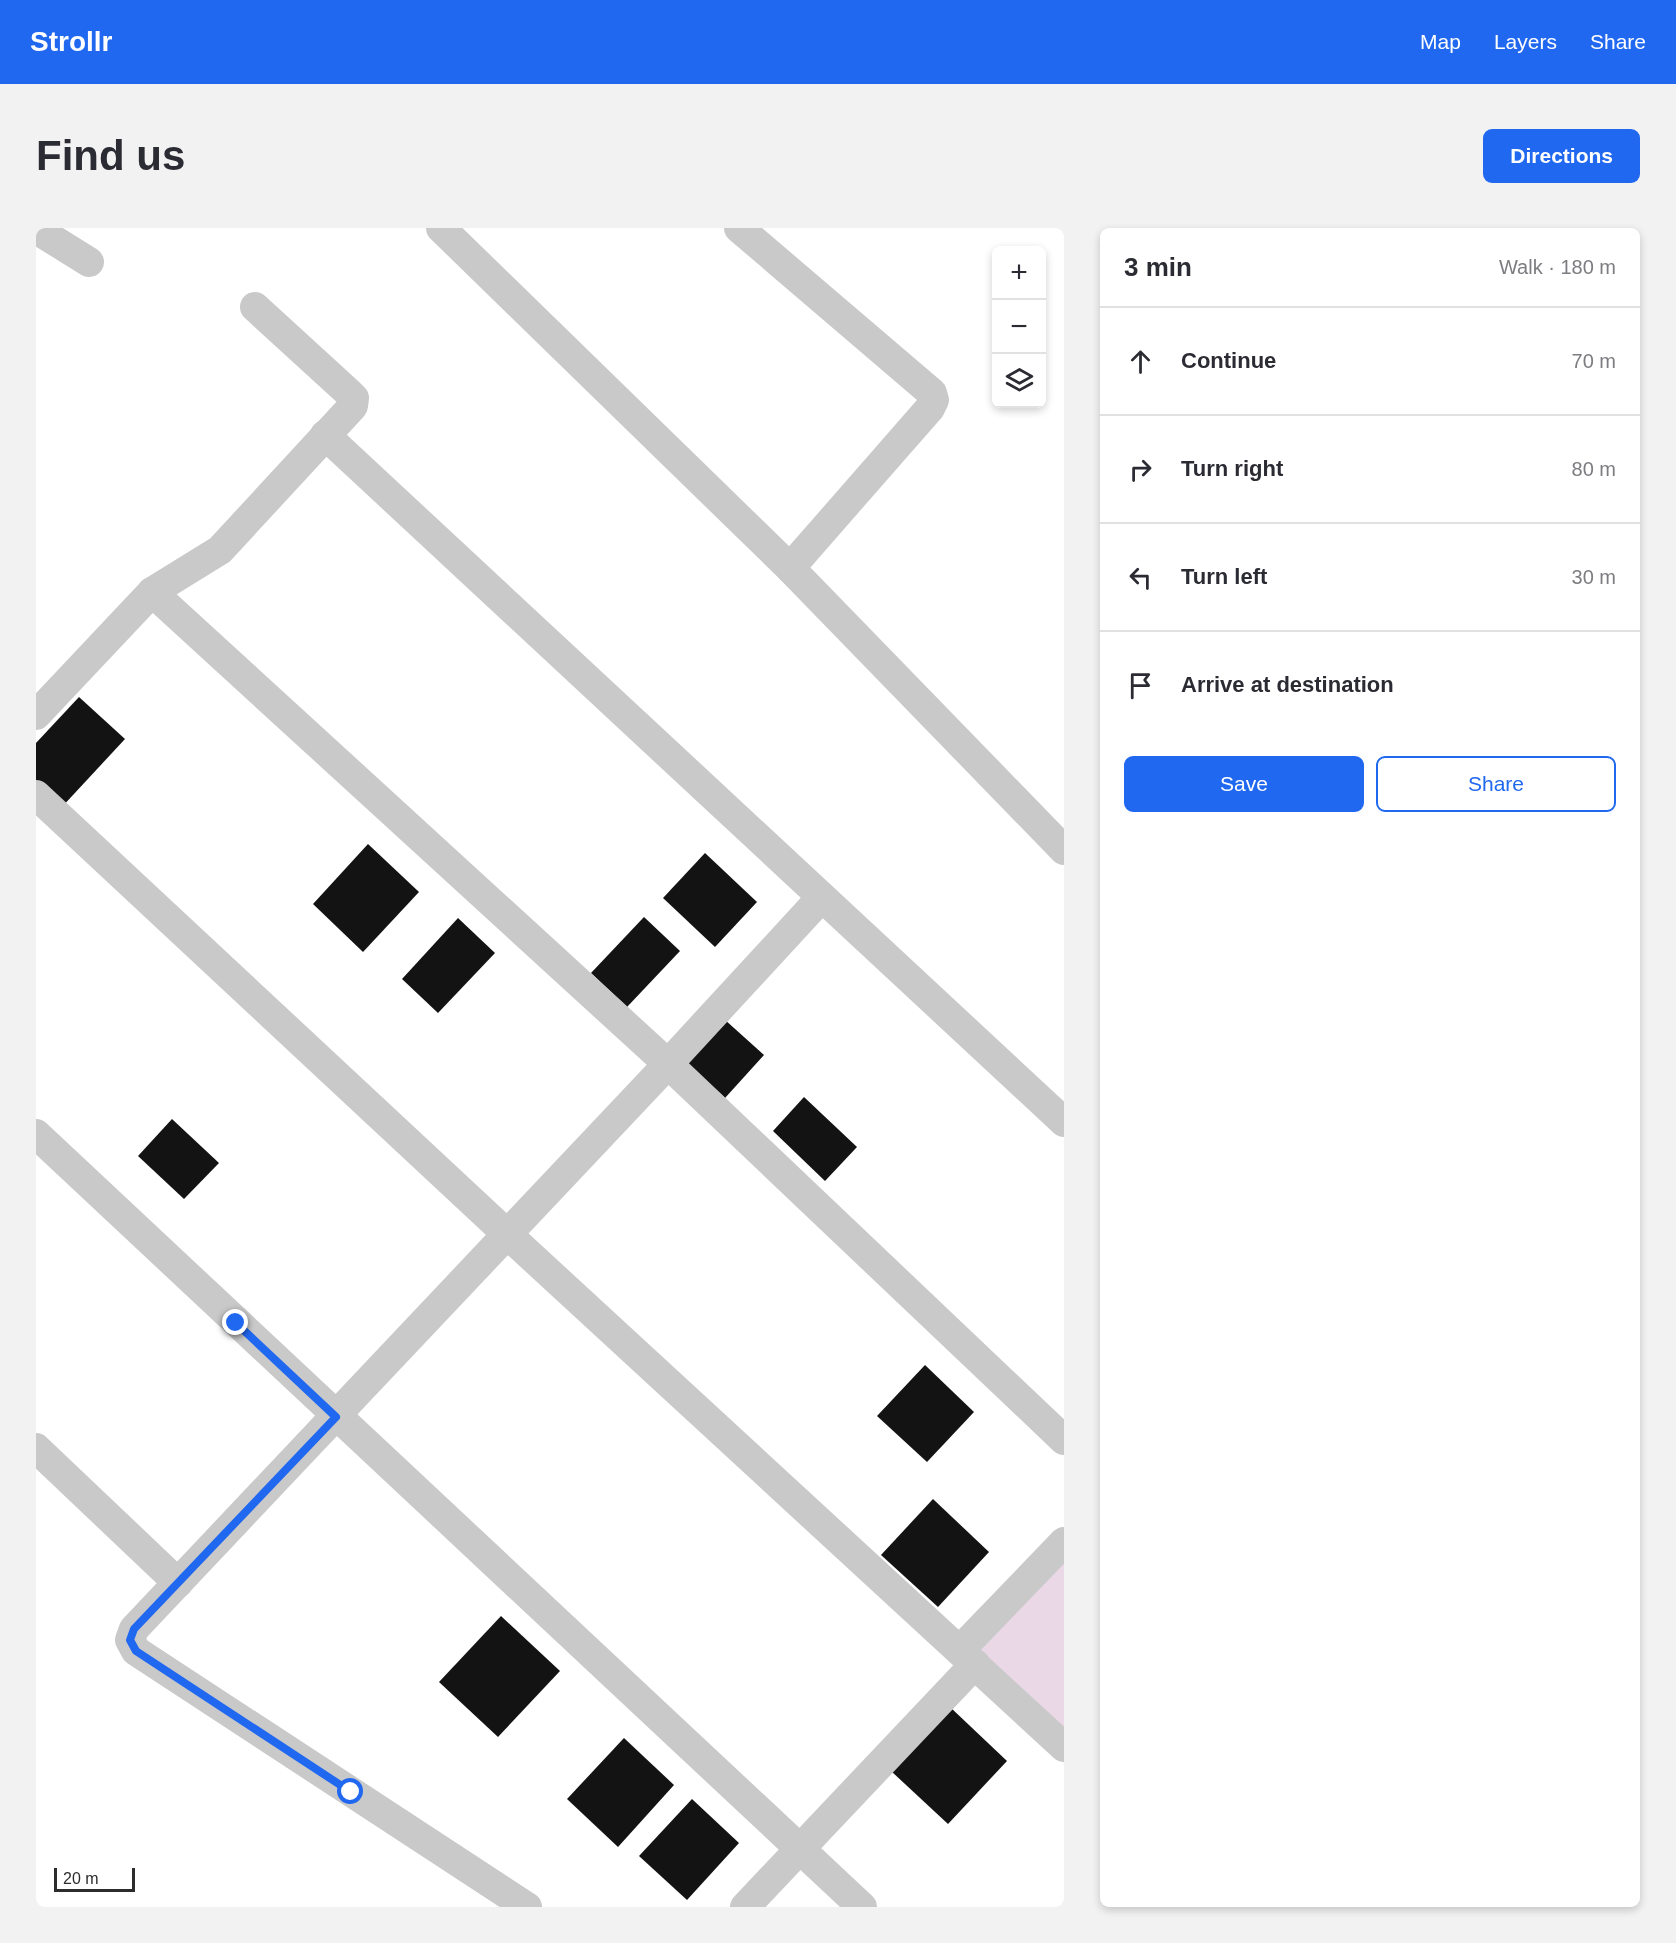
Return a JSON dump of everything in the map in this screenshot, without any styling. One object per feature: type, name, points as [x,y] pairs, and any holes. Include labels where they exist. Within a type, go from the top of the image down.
[{"type":"street","points":[[441,228],[790,568],[1064,850]]},
{"type":"street","points":[[739,228],[932,393],[934,400],[922,417],[790,568]]},
{"type":"street","points":[[36,229],[89,262]]},
{"type":"street","points":[[36,715],[152,592],[220,550],[353,406],[354,398],[255,307]]},
{"type":"street","points":[[325,435],[1064,1122]]},
{"type":"street","points":[[152,592],[668,1064],[1064,1440]]},
{"type":"street","points":[[36,795],[507,1234],[1064,1746]]},
{"type":"street","points":[[527,1907],[136,1651],[130,1640],[134,1629],[668,1064],[821,898]]},
{"type":"street","points":[[36,1134],[862,1907]]},
{"type":"street","points":[[36,1448],[178,1583]]},
{"type":"street","points":[[745,1907],[800,1848],[967,1657],[1064,1542]]},
{"type":"shaded area","points":[[1064,1553],[1064,1729],[972,1647]]},
{"type":"building","points":[[79,697],[125,739],[60,809],[36,786],[36,743]]},
{"type":"building","points":[[368,844],[419,892],[363,952],[313,904]]},
{"type":"building","points":[[705,853],[757,902],[715,947],[663,898]]},
{"type":"building","points":[[644,917],[680,951],[627,1007],[591,973]]},
{"type":"building","points":[[458,918],[495,953],[438,1013],[402,979]]},
{"type":"building","points":[[724,1019],[764,1055],[725,1098],[685,1061]]},
{"type":"building","points":[[804,1097],[857,1147],[825,1181],[773,1131]]},
{"type":"building","points":[[172,1119],[219,1163],[184,1199],[138,1156]]},
{"type":"building","points":[[925,1365],[974,1412],[927,1462],[877,1416]]},
{"type":"building","points":[[933,1499],[989,1552],[938,1607],[881,1555]]},
{"type":"building","points":[[501,1616],[560,1671],[498,1737],[439,1682]]},
{"type":"building","points":[[950,1707],[1007,1761],[948,1824],[891,1771]]},
{"type":"building","points":[[624,1738],[674,1785],[618,1847],[567,1799]]},
{"type":"building","points":[[692,1799],[739,1843],[687,1900],[639,1856]]},
{"type":"route","points":[[236,1323],[336,1417],[134,1629],[130,1640],[136,1651],[351,1792]]}]
